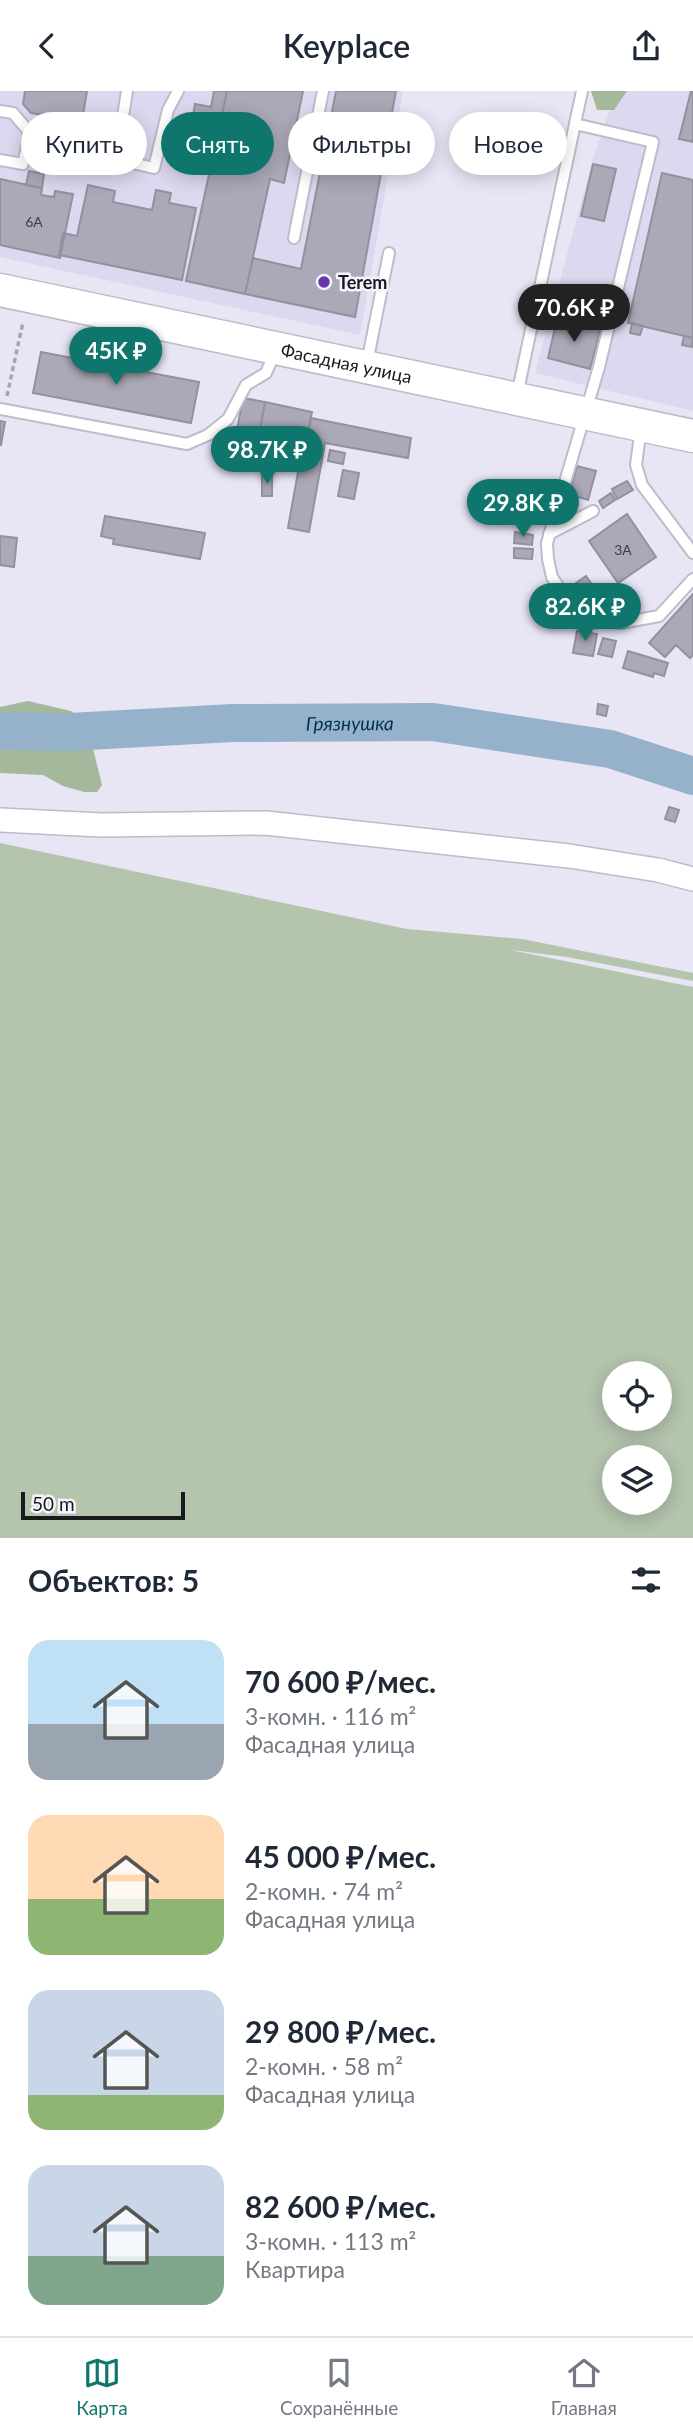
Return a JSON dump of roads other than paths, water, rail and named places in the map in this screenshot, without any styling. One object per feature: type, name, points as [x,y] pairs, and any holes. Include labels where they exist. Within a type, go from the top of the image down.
[{"type":"main road","name":"Фасадная улица","points":[[14,293],[693,436]]},
{"type":"street","points":[[0,820],[102,825],[266,823],[569,856],[658,870],[693,879]]},
{"type":"lane","points":[[124,112],[127,91]]},
{"type":"lane","points":[[147,166],[154,168],[168,110],[178,91]]},
{"type":"lane","points":[[294,238],[323,91]]},
{"type":"lane","points":[[516,398],[582,91]]},
{"type":"lane","points":[[0,111],[13,113],[21,122]]},
{"type":"lane","points":[[575,124],[653,142],[599,367],[549,534],[548,559],[552,577],[571,606],[591,619],[621,623],[659,616],[693,579]]},
{"type":"lane","points":[[0,160],[21,164]]},
{"type":"lane","points":[[366,366],[389,253]]},
{"type":"lane","points":[[2,409],[187,444],[208,435],[228,419],[246,385],[266,373],[277,347]]},
{"type":"lane","points":[[642,425],[636,465],[642,485],[693,553]]},
{"type":"lane","points":[[549,534],[593,511]]},
{"type":"waterway","name":"Грязнушка","points":[[0,731],[70,732],[232,723],[433,722],[610,749],[693,776]]},
{"type":"place","name":"Terem","points":[[324,282]]}]
